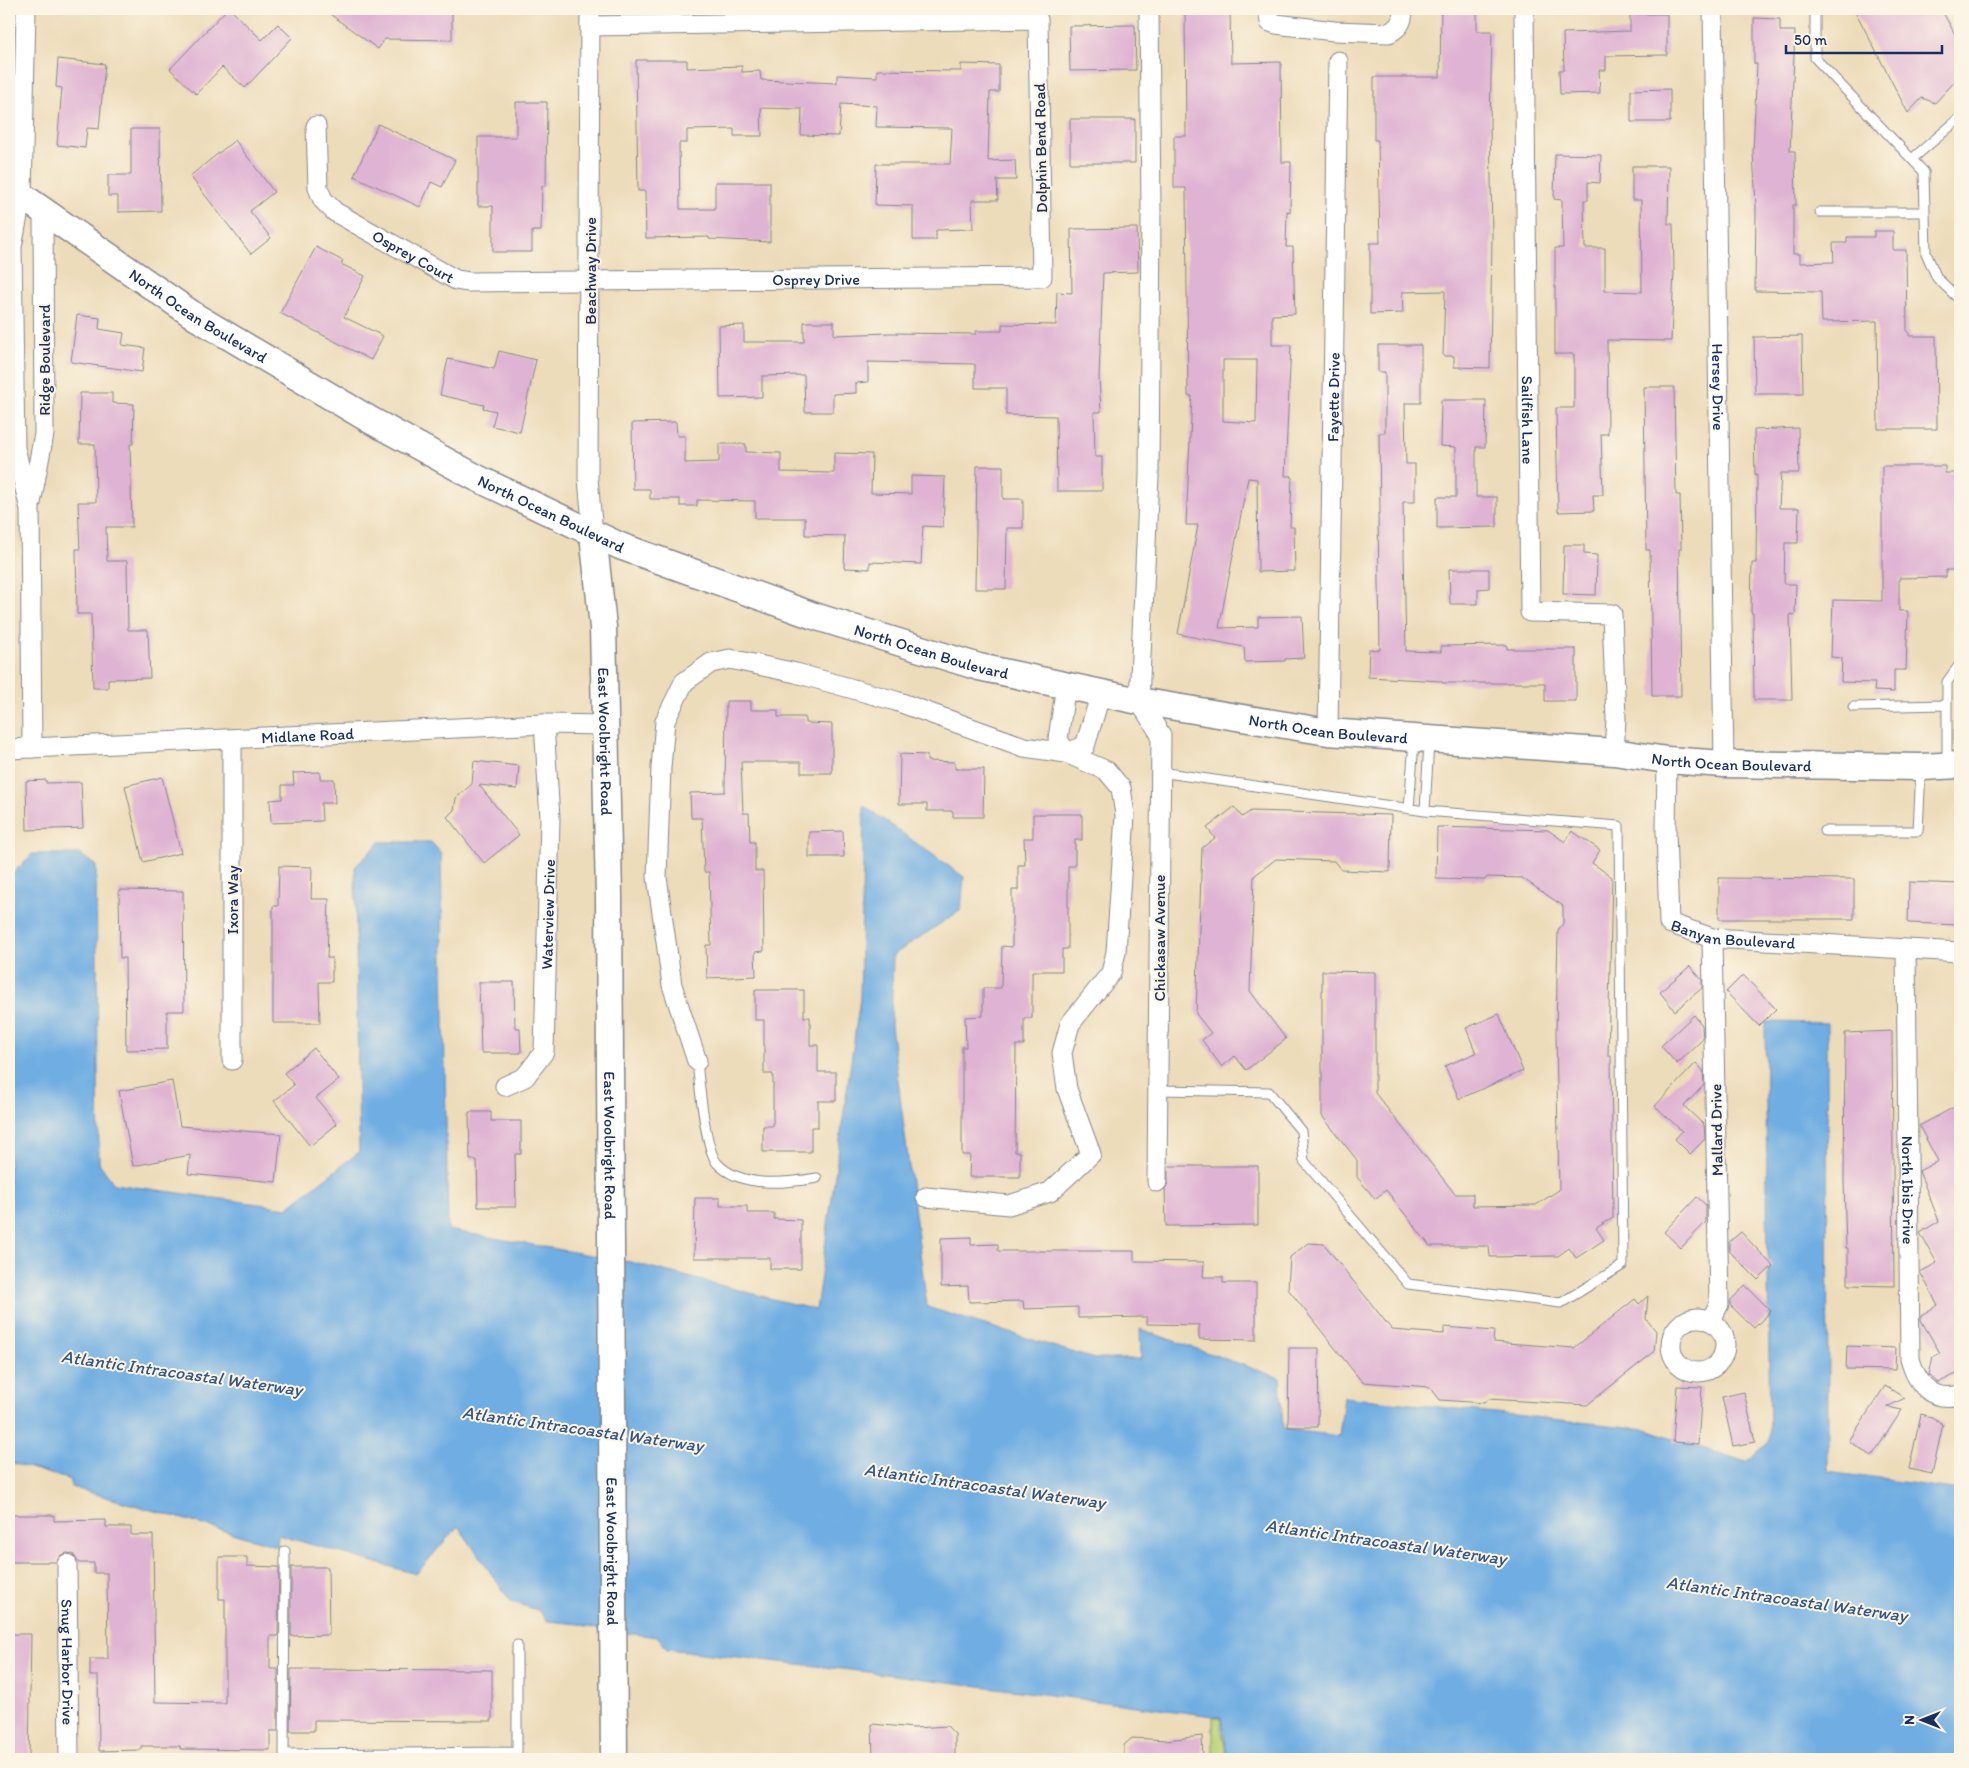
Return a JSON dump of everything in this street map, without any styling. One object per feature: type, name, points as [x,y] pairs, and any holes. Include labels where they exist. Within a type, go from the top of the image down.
[{"type":"main road","name":"North Ocean Boulevard","points":[[15,191],[196,317],[364,416],[477,478],[553,513],[593,534],[814,616],[979,667],[1139,701],[1328,732],[1614,752],[1667,760],[1724,764],[1921,767],[1954,764]]},
{"type":"main road","name":"East Woolbright Road","points":[[593,534],[603,627],[606,725],[614,1759]]},
{"type":"street","name":"Ridge Boulevard","points":[[26,9],[12,247],[15,448],[30,509]]},
{"type":"street","points":[[1139,701],[1149,476],[1151,210],[1149,9]]},
{"type":"street","points":[[1268,9],[1270,22],[1276,24],[1334,31],[1389,33],[1396,29],[1403,20],[1403,9]]},
{"type":"street","name":"Sailfish Lane","points":[[1524,9],[1530,612],[1612,614],[1616,720],[1614,752]]},
{"type":"street","name":"Hersey Drive","points":[[1714,9],[1724,764]]},
{"type":"street","name":"Dolphin Bend Road","points":[[590,18],[1038,19],[1042,277]]},
{"type":"street","name":"Beachway Drive","points":[[590,18],[588,478],[593,534]]},
{"type":"street","name":"Fayette Drive","points":[[1328,732],[1338,61]]},
{"type":"street","name":"Osprey Court","points":[[316,126],[318,188],[323,200],[343,217],[456,280],[590,282]]},
{"type":"street","name":"Ridge Boulevard","points":[[32,748],[30,509],[44,434],[43,210]]},
{"type":"street","name":"Osprey Drive","points":[[590,282],[1042,277]]},
{"type":"street","points":[[697,1061],[672,986],[657,877],[661,768],[665,721],[684,682],[711,663],[730,659],[796,673],[896,701],[1024,748],[1066,753],[1107,771],[1121,788],[1126,815],[1116,952],[1111,973],[1070,1024],[1062,1053],[1067,1089],[1091,1154],[1050,1192],[1009,1205],[926,1197]]},
{"type":"street","points":[[1066,685],[1058,739],[1066,753]]},
{"type":"street","points":[[1066,753],[1085,746],[1101,693]]},
{"type":"street","name":"Chickasaw Avenue","points":[[1139,701],[1161,735],[1157,1182]]},
{"type":"street","name":"Midlane Road","points":[[9,749],[544,724],[606,725]]},
{"type":"street","name":"Waterview Drive","points":[[506,1086],[525,1077],[544,1052],[550,818],[544,724]]},
{"type":"street","name":"Ixora Way","points":[[232,740],[232,1060]]},
{"type":"street","name":"Banyan Boulevard","points":[[1667,760],[1669,923],[1712,938],[1960,952]]},
{"type":"street","name":"Mallard Drive","points":[[1710,1320],[1719,1304],[1712,938]]},
{"type":"street","name":"North Ibis Drive","points":[[1906,950],[1910,1359],[1914,1375],[1923,1386],[1937,1396],[1960,1395]]},
{"type":"street","name":"Snug Harbor Drive","points":[[67,1564],[69,1759]]},
{"type":"lane","points":[[1815,9],[1815,58],[1924,172],[1926,253],[1937,278],[1960,300]]},
{"type":"lane","points":[[1912,159],[1960,118]]},
{"type":"lane","points":[[1820,212],[1925,212]]},
{"type":"lane","points":[[1954,764],[1947,706],[1947,682],[1960,664]]},
{"type":"lane","points":[[1853,707],[1947,706]]},
{"type":"lane","points":[[1409,809],[1422,739]]},
{"type":"lane","points":[[1422,739],[1425,811]]},
{"type":"lane","points":[[1824,830],[1918,832],[1921,767]]},
{"type":"lane","points":[[1158,1090],[1269,1092],[1301,1131],[1304,1161],[1408,1284],[1561,1303],[1623,1265],[1618,826],[1425,811],[1160,772]]},
{"type":"lane","points":[[697,1061],[705,1126],[716,1162],[738,1176],[764,1181],[794,1181],[817,1178]]},
{"type":"lane","points":[[285,1551],[284,1756],[517,1755],[517,1645]]},
{"type":"green space","points":[[1213,1717],[1221,1717],[1221,1729],[1228,1759],[1213,1759]]},
{"type":"water","name":"Atlantic Intracoastal Waterway","points":[[864,806],[964,877],[961,910],[893,955],[891,1026],[927,1307],[1094,1359],[1141,1359],[1140,1329],[1280,1378],[1283,1429],[1339,1436],[1344,1397],[1646,1429],[1746,1462],[1770,1440],[1765,1022],[1827,1023],[1828,1472],[1960,1490],[1960,1759],[1228,1759],[1221,1717],[902,1676],[667,1649],[658,1637],[600,1630],[579,1624],[547,1621],[538,1610],[511,1602],[458,1526],[416,1574],[278,1535],[277,1546],[71,1487],[71,1480],[9,1462],[9,1109],[11,1107],[9,877],[32,854],[80,854],[96,866],[99,1163],[114,1184],[287,1208],[359,1152],[355,867],[380,842],[431,842],[441,853],[448,1230],[630,1262],[816,1310],[860,998]]},
{"type":"building","points":[[227,9],[230,9],[262,40],[278,24],[292,38],[245,88],[222,67],[196,94],[170,69]]},
{"type":"building","points":[[323,9],[388,9],[392,11],[452,9],[452,40],[385,39],[378,49]]},
{"type":"building","points":[[1185,9],[1230,9],[1231,63],[1281,62],[1282,162],[1291,162],[1290,212],[1287,211],[1286,247],[1293,247],[1295,314],[1272,315],[1272,345],[1291,345],[1285,476],[1292,476],[1290,527],[1294,527],[1295,571],[1258,572],[1257,479],[1248,478],[1219,628],[1258,627],[1258,617],[1302,616],[1304,658],[1285,659],[1285,661],[1245,662],[1244,647],[1178,634],[1198,525],[1186,525],[1192,396],[1188,396],[1186,188],[1174,188],[1174,136],[1186,136]],"holes":[[[1223,360],[1257,360],[1256,423],[1223,421]]]},
{"type":"building","points":[[1441,9],[1477,9],[1477,31],[1492,31],[1490,368],[1454,367],[1454,356],[1443,356],[1445,291],[1402,292],[1403,313],[1370,314],[1370,243],[1380,243],[1378,140],[1374,140],[1374,77],[1440,77]]},
{"type":"building","points":[[1854,9],[1941,9],[1960,43],[1960,76],[1935,103],[1922,98],[1908,113]]},
{"type":"building","points":[[1630,14],[1667,14],[1667,55],[1606,56],[1606,70],[1599,70],[1600,93],[1560,94],[1559,70],[1564,70],[1563,33],[1630,31]]},
{"type":"building","points":[[1754,18],[1780,19],[1780,31],[1795,31],[1790,151],[1795,151],[1796,205],[1793,205],[1793,254],[1800,254],[1800,263],[1834,262],[1833,243],[1847,243],[1847,237],[1874,237],[1874,231],[1893,231],[1893,250],[1906,250],[1907,332],[1909,332],[1909,336],[1936,336],[1937,429],[1878,429],[1877,321],[1822,322],[1821,292],[1755,291],[1756,206],[1753,152],[1757,64],[1754,64]]},
{"type":"building","points":[[1135,25],[1136,70],[1070,71],[1069,26]]},
{"type":"building","points":[[58,59],[105,64],[99,129],[87,128],[85,148],[57,145],[62,88],[56,87]]},
{"type":"building","points":[[636,60],[687,60],[687,68],[742,66],[742,72],[760,71],[761,80],[837,83],[837,75],[877,77],[877,70],[961,71],[961,64],[999,65],[999,92],[990,92],[988,161],[1015,160],[1016,180],[997,180],[998,200],[972,200],[973,229],[936,230],[936,240],[913,240],[913,206],[875,205],[876,164],[950,164],[952,128],[876,127],[877,106],[841,104],[839,136],[801,135],[802,109],[761,108],[762,136],[734,136],[734,129],[687,130],[687,143],[679,143],[680,209],[715,209],[715,182],[770,182],[770,242],[709,239],[709,237],[646,238],[645,191],[638,191]]},
{"type":"building","points":[[1670,89],[1670,122],[1631,122],[1631,90]]},
{"type":"building","points":[[516,102],[547,102],[546,186],[542,186],[541,231],[532,231],[532,252],[493,252],[493,206],[478,206],[478,137],[516,137]]},
{"type":"building","points":[[1070,119],[1135,119],[1135,163],[1070,163]]},
{"type":"building","points":[[378,124],[455,160],[442,187],[431,182],[420,207],[354,176]]},
{"type":"building","points":[[131,129],[160,129],[161,211],[118,212],[118,196],[108,196],[108,175],[131,175]]},
{"type":"building","points":[[235,140],[274,192],[250,211],[271,238],[251,254],[190,176]]},
{"type":"building","points":[[1555,154],[1601,155],[1600,183],[1588,182],[1588,200],[1584,200],[1585,248],[1605,248],[1605,291],[1642,292],[1641,200],[1632,200],[1632,166],[1669,166],[1668,224],[1673,224],[1674,270],[1671,341],[1607,340],[1608,434],[1601,434],[1603,495],[1593,495],[1594,511],[1558,512],[1556,408],[1574,408],[1574,354],[1555,354],[1555,248],[1563,248],[1562,200],[1554,199]]},
{"type":"building","points":[[1137,228],[1138,272],[1103,273],[1099,378],[1101,412],[1094,412],[1095,457],[1102,457],[1102,491],[1057,491],[1056,416],[1006,415],[1006,388],[975,388],[975,364],[868,362],[868,382],[856,383],[856,393],[833,394],[833,412],[805,412],[804,375],[762,376],[762,397],[720,398],[719,326],[744,325],[744,342],[804,342],[804,322],[834,322],[834,335],[890,333],[976,334],[976,331],[1002,331],[1002,324],[1056,325],[1057,292],[1072,293],[1071,229]]},
{"type":"building","points":[[316,247],[343,261],[341,264],[365,276],[344,317],[383,336],[371,360],[280,313]]},
{"type":"building","points":[[77,315],[100,318],[99,329],[124,333],[122,345],[145,348],[142,372],[71,362]]},
{"type":"building","points":[[1802,336],[1803,394],[1755,394],[1754,337]]},
{"type":"building","points":[[1378,345],[1421,345],[1421,403],[1405,403],[1406,464],[1415,464],[1415,502],[1403,502],[1406,651],[1441,652],[1441,646],[1507,645],[1507,649],[1576,649],[1576,701],[1545,701],[1545,683],[1442,683],[1441,681],[1368,677],[1369,649],[1380,650],[1379,433],[1385,433],[1385,372],[1378,372]]},
{"type":"building","points":[[499,351],[536,360],[520,432],[492,426],[496,411],[483,408],[484,405],[440,395],[448,359],[494,369]]},
{"type":"building","points":[[1644,387],[1674,387],[1676,495],[1680,495],[1681,696],[1652,696],[1650,550],[1646,550]]},
{"type":"building","points":[[80,393],[112,393],[112,403],[134,404],[133,444],[130,444],[132,527],[106,527],[107,561],[127,561],[128,630],[148,630],[150,678],[108,679],[108,688],[93,688],[91,614],[77,614],[76,549],[80,549],[78,502],[96,502],[95,444],[79,444]]},
{"type":"building","points":[[1441,400],[1486,400],[1485,447],[1476,447],[1476,497],[1497,497],[1497,527],[1437,528],[1437,497],[1456,497],[1456,447],[1440,446]]},
{"type":"building","points":[[676,422],[677,436],[685,436],[685,463],[719,462],[719,444],[746,444],[746,452],[781,453],[781,472],[834,473],[834,453],[872,454],[871,493],[911,494],[911,476],[945,477],[943,527],[923,526],[921,564],[870,562],[870,569],[844,568],[845,536],[805,535],[805,518],[755,518],[755,501],[697,500],[697,506],[680,506],[680,499],[650,499],[650,489],[633,489],[632,423]]},
{"type":"building","points":[[1798,428],[1799,473],[1781,473],[1779,508],[1799,508],[1798,543],[1785,543],[1784,584],[1796,584],[1795,615],[1790,614],[1792,700],[1754,700],[1753,613],[1751,613],[1752,563],[1756,563],[1757,474],[1755,474],[1754,430]]},
{"type":"building","points":[[977,466],[1003,466],[1003,499],[1023,499],[1023,528],[1007,528],[1006,589],[975,589]]},
{"type":"building","points":[[1882,466],[1945,466],[1945,473],[1960,473],[1960,570],[1946,570],[1946,577],[1899,578],[1899,611],[1908,611],[1906,670],[1894,670],[1894,692],[1874,691],[1875,683],[1841,682],[1842,658],[1831,657],[1833,600],[1882,601]]},
{"type":"building","points":[[1564,545],[1584,545],[1584,554],[1597,555],[1596,595],[1563,594]]},
{"type":"building","points":[[1449,569],[1489,569],[1489,588],[1478,589],[1478,604],[1450,604]]},
{"type":"building","points":[[726,701],[751,701],[751,710],[778,710],[778,717],[805,717],[805,723],[832,724],[832,773],[801,773],[801,762],[741,762],[743,813],[749,813],[750,842],[755,842],[755,871],[763,871],[764,951],[755,952],[756,976],[707,978],[706,945],[711,945],[709,872],[704,872],[702,818],[691,818],[690,793],[725,792]]},
{"type":"building","points":[[900,754],[927,755],[927,761],[955,762],[955,769],[984,769],[983,817],[953,817],[953,811],[927,811],[927,804],[899,804]]},
{"type":"building","points":[[474,761],[519,766],[517,789],[479,785],[519,835],[484,863],[447,817],[454,810],[456,798],[472,784]]},
{"type":"building","points":[[320,772],[320,779],[334,779],[335,803],[321,803],[322,821],[271,823],[270,800],[282,799],[282,785],[294,785],[293,773]]},
{"type":"building","points":[[162,777],[181,853],[143,862],[125,786]]},
{"type":"building","points":[[46,780],[46,783],[81,782],[83,828],[27,830],[26,781]]},
{"type":"building","points":[[1234,807],[1242,817],[1251,811],[1391,815],[1390,872],[1341,870],[1334,861],[1276,859],[1254,876],[1250,991],[1286,1039],[1246,1070],[1235,1056],[1222,1067],[1202,1040],[1211,1033],[1196,1014],[1202,848],[1215,838],[1207,828]]},
{"type":"building","points":[[1033,814],[1082,814],[1082,840],[1075,840],[1075,866],[1068,866],[1068,949],[1062,949],[1062,971],[1032,971],[1032,1018],[1024,1018],[1024,1045],[1016,1045],[1015,1152],[1020,1152],[1020,1177],[969,1177],[970,1155],[962,1155],[962,1047],[966,1047],[965,1017],[983,1016],[983,988],[1001,988],[1002,946],[1012,947],[1012,890],[1018,890],[1018,865],[1025,865],[1024,838],[1033,838]]},
{"type":"building","points":[[1437,827],[1548,830],[1565,842],[1572,831],[1600,850],[1592,863],[1612,877],[1608,1056],[1611,1056],[1613,1218],[1596,1228],[1604,1240],[1576,1258],[1569,1248],[1558,1256],[1490,1257],[1489,1246],[1430,1246],[1386,1190],[1375,1199],[1357,1177],[1357,1160],[1322,1116],[1322,971],[1375,972],[1375,1093],[1455,1194],[1473,1194],[1473,1206],[1536,1205],[1559,1190],[1556,1033],[1558,930],[1563,924],[1563,906],[1522,878],[1487,877],[1485,880],[1436,879]]},
{"type":"building","points":[[843,831],[844,857],[809,857],[809,832]]},
{"type":"building","points":[[279,866],[312,867],[311,899],[329,899],[327,958],[332,958],[332,982],[319,982],[320,1023],[273,1023],[273,906],[278,906]]},
{"type":"building","points":[[1719,878],[1854,879],[1854,919],[1719,919]]},
{"type":"building","points":[[1909,882],[1960,884],[1960,925],[1908,923]]},
{"type":"building","points":[[119,890],[183,891],[184,1011],[167,1011],[167,1049],[126,1050],[125,958],[120,958]]},
{"type":"building","points":[[1690,966],[1702,980],[1702,988],[1675,1011],[1660,992]]},
{"type":"building","points":[[1743,975],[1776,1009],[1759,1026],[1726,992]]},
{"type":"building","points":[[479,982],[514,982],[515,1028],[520,1028],[521,1053],[481,1053]]},
{"type":"building","points":[[755,990],[804,990],[804,1017],[810,1017],[810,1045],[818,1045],[818,1072],[836,1072],[836,1101],[818,1101],[818,1127],[811,1127],[811,1152],[763,1152],[763,1126],[773,1126],[773,1074],[764,1074],[764,1020],[755,1020]]},
{"type":"building","points":[[1499,1014],[1523,1071],[1459,1099],[1445,1066],[1476,1053],[1466,1028]]},
{"type":"building","points":[[1694,1015],[1702,1025],[1703,1039],[1677,1064],[1661,1046]]},
{"type":"building","points":[[1892,1031],[1894,1286],[1848,1285],[1844,1182],[1845,1033]]},
{"type":"building","points":[[314,1048],[339,1080],[316,1098],[337,1124],[310,1146],[274,1101],[294,1085],[284,1073]]},
{"type":"building","points":[[1696,1063],[1703,1070],[1704,1085],[1684,1106],[1704,1125],[1705,1139],[1690,1154],[1675,1139],[1682,1131],[1655,1106]]},
{"type":"building","points":[[172,1081],[180,1126],[281,1134],[276,1182],[188,1174],[190,1155],[133,1166],[119,1091]]},
{"type":"building","points":[[1960,1104],[1960,1372],[1938,1383],[1929,1375],[1933,1356],[1940,1353],[1921,1320],[1921,1315],[1938,1305],[1920,1272],[1937,1263],[1920,1233],[1939,1221],[1919,1171],[1938,1161],[1919,1126]]},
{"type":"building","points":[[469,1112],[491,1112],[491,1121],[521,1121],[521,1154],[515,1154],[516,1207],[478,1207],[477,1160],[470,1160]]},
{"type":"building","points":[[1168,1166],[1258,1166],[1258,1225],[1166,1226],[1165,1189],[1168,1183]]},
{"type":"building","points":[[1697,1197],[1706,1205],[1706,1222],[1681,1248],[1664,1232]]},
{"type":"building","points":[[695,1198],[720,1198],[720,1206],[747,1206],[747,1213],[774,1213],[774,1219],[801,1220],[801,1269],[770,1269],[770,1258],[694,1258]]},
{"type":"building","points":[[1741,1232],[1773,1266],[1758,1280],[1729,1251],[1729,1242]]},
{"type":"building","points":[[971,1237],[971,1245],[998,1244],[998,1251],[1134,1251],[1134,1261],[1204,1262],[1203,1277],[1223,1277],[1223,1283],[1256,1283],[1256,1340],[1199,1339],[1199,1325],[1147,1324],[1147,1317],[1078,1318],[1078,1307],[1024,1309],[1023,1301],[969,1302],[968,1286],[941,1287],[941,1238]]},
{"type":"building","points":[[1308,1243],[1324,1244],[1392,1330],[1444,1334],[1444,1327],[1494,1331],[1493,1342],[1574,1348],[1635,1299],[1639,1304],[1648,1296],[1646,1319],[1656,1331],[1654,1352],[1587,1405],[1489,1399],[1484,1403],[1440,1400],[1430,1387],[1362,1382],[1288,1289],[1290,1257]]},
{"type":"building","points":[[1745,1285],[1771,1311],[1754,1328],[1730,1305],[1730,1301]]},
{"type":"building","points":[[1847,1346],[1896,1348],[1895,1370],[1846,1369]]},
{"type":"building","points":[[1289,1348],[1319,1348],[1318,1427],[1288,1427]]},
{"type":"building","points":[[1677,1386],[1702,1387],[1698,1444],[1673,1442]]},
{"type":"building","points":[[1885,1386],[1905,1398],[1887,1407],[1902,1410],[1872,1456],[1849,1441]]},
{"type":"building","points":[[1744,1392],[1755,1442],[1733,1446],[1722,1397]]},
{"type":"building","points":[[1921,1414],[1932,1417],[1943,1424],[1932,1474],[1909,1469]]},
{"type":"building","points":[[9,1515],[54,1515],[54,1521],[106,1520],[106,1527],[131,1527],[131,1535],[153,1535],[155,1702],[225,1703],[225,1599],[219,1599],[219,1557],[247,1557],[247,1566],[279,1567],[278,1636],[270,1636],[270,1669],[278,1669],[278,1731],[270,1731],[270,1750],[180,1749],[180,1746],[141,1746],[141,1750],[99,1751],[98,1676],[90,1676],[90,1659],[108,1659],[107,1573],[94,1573],[94,1563],[79,1563],[73,1554],[67,1553],[61,1555],[56,1562],[9,1562]]},
{"type":"building","points":[[291,1567],[328,1567],[329,1635],[291,1636]]},
{"type":"building","points":[[9,1634],[31,1634],[29,1759],[9,1759]]},
{"type":"building","points":[[291,1669],[492,1670],[492,1721],[314,1720],[314,1731],[290,1731]]},
{"type":"building","points":[[872,1724],[914,1728],[947,1726],[955,1734],[955,1759],[873,1759]]},
{"type":"building","points":[[1202,1736],[1203,1759],[1124,1759],[1124,1745],[1132,1738],[1167,1740]]}]
